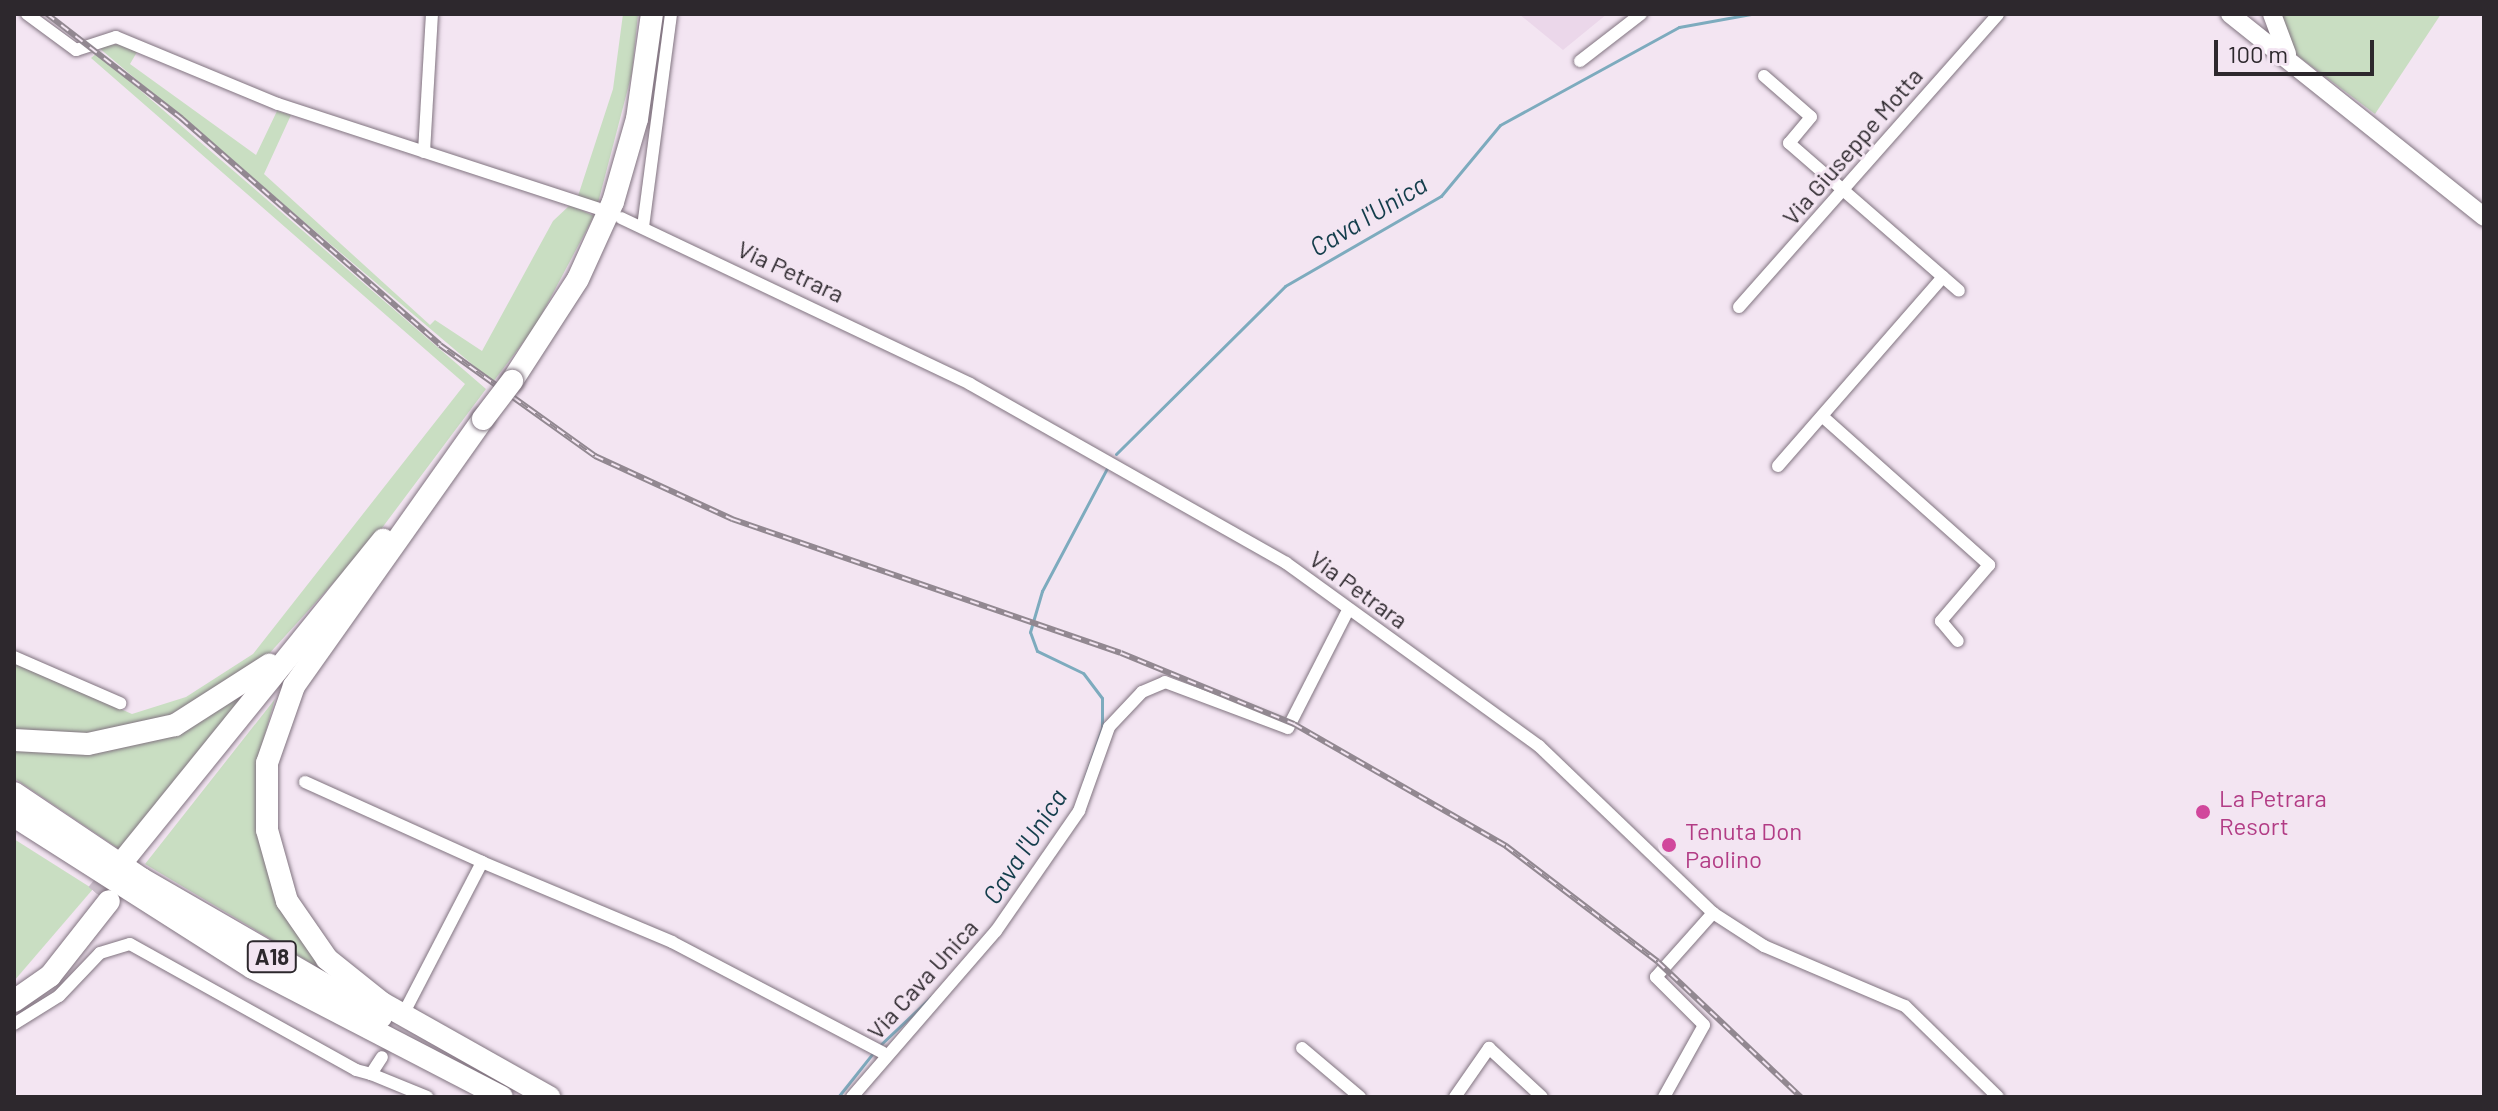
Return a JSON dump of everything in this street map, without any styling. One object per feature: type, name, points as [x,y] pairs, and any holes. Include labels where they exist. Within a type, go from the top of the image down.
[{"type":"highway","points":[[546,1097],[346,976],[302,928],[275,866],[264,796],[273,735],[294,686],[420,501],[512,381],[578,279],[613,202],[640,107],[652,14]]},
{"type":"highway","points":[[14,740],[113,741],[196,716],[269,665],[358,572],[420,501]]},
{"type":"highway","points":[[358,572],[133,859],[387,549]]},
{"type":"highway","name":"A18","points":[[14,793],[264,953],[546,1097]]},
{"type":"highway","name":"A18","points":[[14,816],[253,968],[502,1097]]},
{"type":"highway","points":[[14,834],[353,1032],[457,1074]]},
{"type":"highway","points":[[14,988],[48,959],[103,898],[50,976],[14,1001]]},
{"type":"main road","points":[[2236,19],[2260,31],[2272,15]]},
{"type":"main road","points":[[2272,15],[2282,47],[2322,86]]},
{"type":"main road","points":[[2236,19],[2484,217]]},
{"type":"street","points":[[27,14],[76,50],[116,37],[278,104],[597,208]]},
{"type":"street","points":[[424,152],[432,14]]},
{"type":"street","points":[[643,227],[671,14]]},
{"type":"street","points":[[1580,61],[1641,14]]},
{"type":"street","name":"Via Giuseppe Motta","points":[[1739,307],[1998,14]]},
{"type":"street","points":[[1764,76],[1811,117],[1789,143],[1959,291]]},
{"type":"street","name":"Via Petrara","points":[[621,218],[970,384],[1286,563],[1539,746],[1713,913],[1764,946],[1905,1006],[1998,1097]]},
{"type":"street","points":[[1778,466],[1943,277]]},
{"type":"street","points":[[1822,416],[1989,565],[1941,621],[1958,641]]},
{"type":"street","name":"Via Cava Unica","points":[[852,1097],[883,1053],[996,931],[1079,811],[1109,727],[1142,692],[1165,682],[1288,728],[1348,610]]},
{"type":"street","points":[[14,657],[120,703]]},
{"type":"street","points":[[305,782],[482,862],[672,942],[883,1053]]},
{"type":"street","points":[[408,1005],[482,862]]},
{"type":"street","points":[[1664,1097],[1704,1025],[1656,977],[1713,913]]},
{"type":"street","points":[[14,1024],[59,996],[100,953],[130,944],[371,1074],[427,1097]]},
{"type":"street","points":[[1302,1048],[1360,1097]]},
{"type":"street","points":[[1455,1097],[1489,1048],[1542,1097]]},
{"type":"street","points":[[371,1074],[382,1057]]},
{"type":"shaded area","points":[[1519,14],[1607,14],[1563,50]]},
{"type":"green space","points":[[623,14],[638,14],[632,73],[598,203],[578,196],[613,89]]},
{"type":"green space","points":[[2279,14],[2441,14],[2375,114],[2290,50]]},
{"type":"green space","points":[[119,44],[137,52],[130,64],[256,155],[277,111],[291,115],[264,174],[430,325],[435,320],[482,351],[553,221],[570,205],[594,216],[535,327],[493,382],[98,47]]},
{"type":"green space","points":[[97,53],[486,389],[376,536],[267,656],[169,718],[95,737],[14,732],[14,662],[132,714],[186,697],[253,654],[465,384],[91,58]]},
{"type":"green space","points":[[255,681],[122,851],[14,778],[14,744],[91,748]]},
{"type":"green space","points":[[275,699],[259,755],[258,833],[339,980],[145,864]]},
{"type":"green space","points":[[14,839],[93,889],[14,981]]},
{"type":"waterway","name":"Cava l'Unica","points":[[1116,454],[1285,286],[1441,196],[1500,125],[1679,27],[1751,14]]},
{"type":"waterway","name":"Cava l'Unica","points":[[1084,781],[1102,728],[1102,698],[1083,673],[1037,651],[1030,632],[1042,591],[1107,468]]},
{"type":"waterway","name":"Cava l'Unica","points":[[878,1047],[931,997]]},
{"type":"waterway","name":"Cava l'Unica","points":[[838,1097],[873,1053]]},
{"type":"tunnel","points":[[97,894],[122,863]]},
{"type":"railway","points":[[47,14],[181,118],[440,345],[595,456],[732,519],[1121,653],[1294,724],[1506,846],[1658,962],[1801,1097]]},
{"type":"place","name":"La Petrara Resort","points":[[2203,812]]},
{"type":"place","name":"Tenuta Don Paolino","points":[[1669,845]]}]
